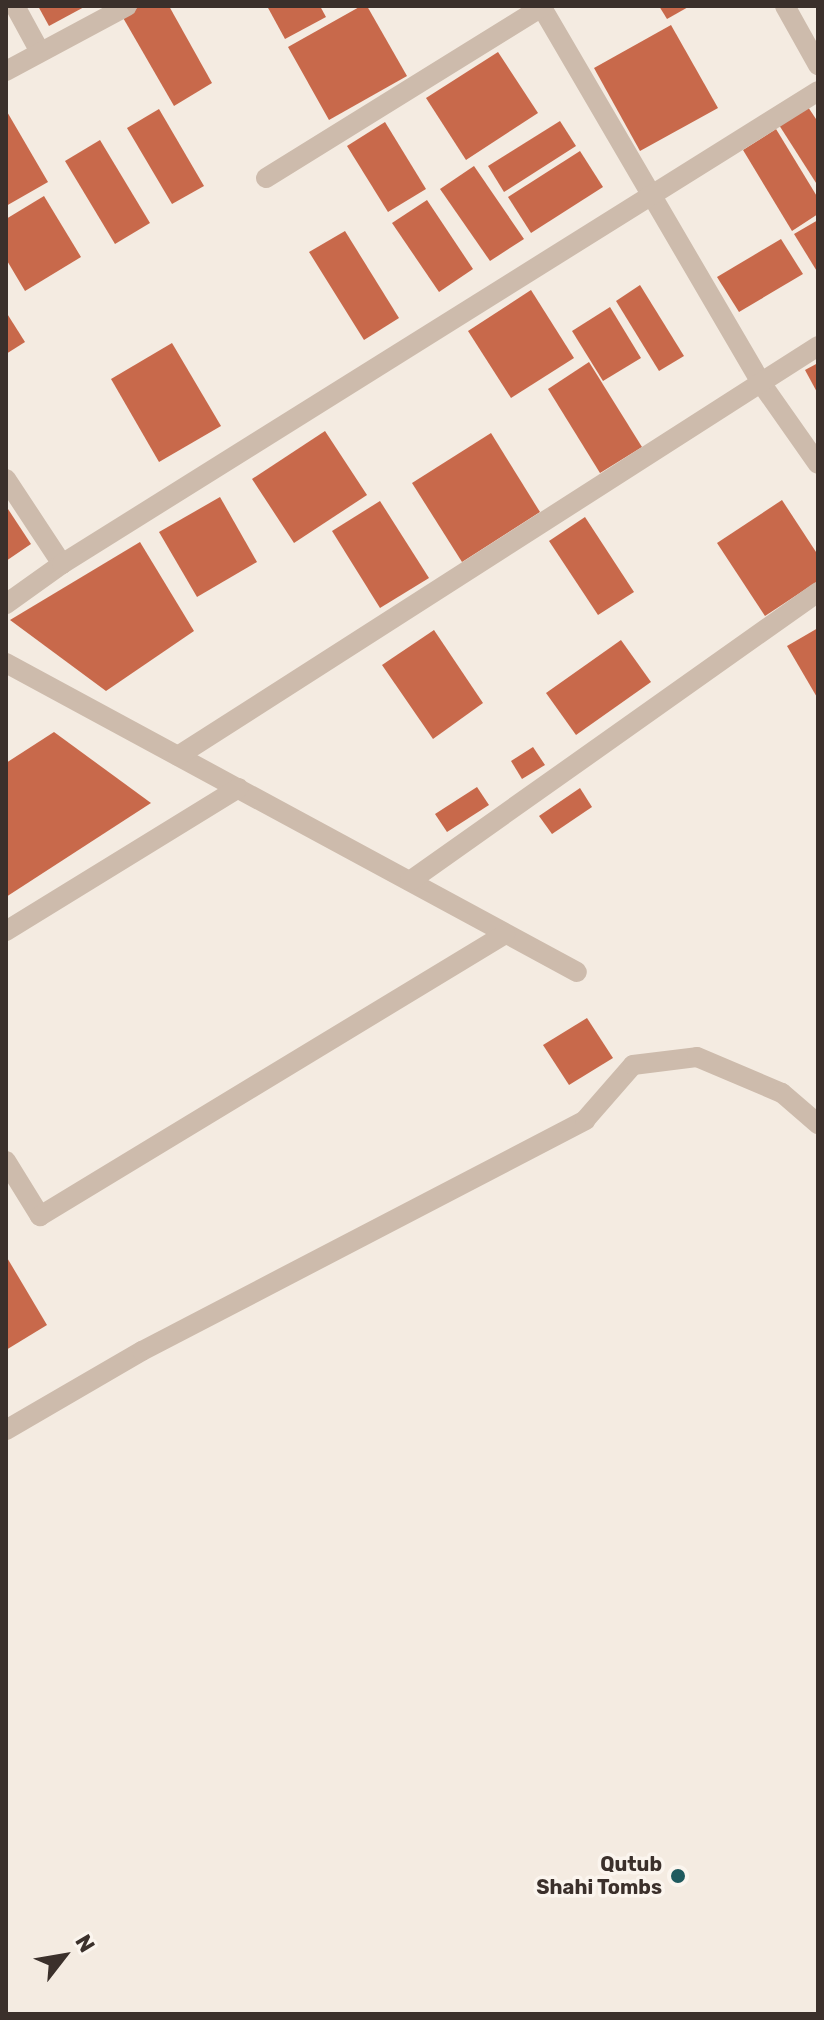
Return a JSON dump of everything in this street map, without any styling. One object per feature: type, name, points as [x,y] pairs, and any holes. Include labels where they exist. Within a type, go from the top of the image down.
[{"type":"street","points":[[15,6],[39,50]]},
{"type":"street","points":[[6,71],[39,50],[127,6]]},
{"type":"street","points":[[266,178],[541,6],[654,194],[761,383],[818,464]]},
{"type":"street","points":[[785,6],[818,65]]},
{"type":"street","points":[[6,604],[62,564],[818,91]]},
{"type":"street","points":[[178,756],[818,346]]},
{"type":"street","points":[[6,479],[62,564]]},
{"type":"street","points":[[410,881],[818,592]]},
{"type":"street","points":[[6,663],[577,972]]},
{"type":"street","points":[[6,931],[238,788]]},
{"type":"street","points":[[6,1161],[40,1216],[505,934]]},
{"type":"street","points":[[6,1430],[142,1351],[585,1120],[633,1065],[697,1057],[782,1093],[818,1124]]},
{"type":"building","points":[[38,6],[86,6],[49,26]]},
{"type":"building","points":[[141,6],[169,6],[212,83],[174,106],[122,16]]},
{"type":"building","points":[[267,6],[320,6],[326,17],[285,39]]},
{"type":"building","points":[[361,6],[367,6],[407,76],[329,120],[288,47]]},
{"type":"building","points":[[659,6],[690,6],[667,19]]},
{"type":"building","points":[[671,25],[718,108],[640,151],[594,68]]},
{"type":"building","points":[[498,52],[538,113],[466,160],[426,98]]},
{"type":"building","points":[[808,107],[818,122],[818,186],[779,125]]},
{"type":"building","points":[[159,109],[204,186],[172,204],[127,128]]},
{"type":"building","points":[[6,110],[48,182],[6,206]]},
{"type":"building","points":[[560,121],[576,146],[504,192],[488,166]]},
{"type":"building","points":[[385,122],[426,189],[388,212],[347,146]]},
{"type":"building","points":[[776,129],[818,198],[818,214],[792,231],[743,150]]},
{"type":"building","points":[[100,140],[150,223],[115,244],[65,161]]},
{"type":"building","points":[[580,151],[603,187],[531,233],[508,197]]},
{"type":"building","points":[[474,166],[524,239],[490,261],[440,189]]},
{"type":"building","points":[[44,196],[81,257],[25,291],[6,259],[6,219]]},
{"type":"building","points":[[427,200],[473,269],[439,292],[392,223]]},
{"type":"building","points":[[818,220],[818,273],[794,234]]},
{"type":"building","points":[[345,231],[399,318],[364,340],[309,252]]},
{"type":"building","points":[[781,239],[803,274],[739,312],[717,277]]},
{"type":"building","points":[[640,285],[684,356],[659,371],[616,301]]},
{"type":"building","points":[[531,290],[574,358],[511,398],[468,331]]},
{"type":"building","points":[[610,307],[641,358],[603,381],[572,331]]},
{"type":"building","points":[[6,312],[25,342],[6,354]]},
{"type":"building","points":[[172,343],[221,426],[159,462],[111,379]]},
{"type":"building","points":[[589,362],[642,447],[600,473],[548,389]]},
{"type":"building","points":[[818,363],[818,394],[805,370]]},
{"type":"building","points":[[325,431],[367,495],[294,543],[252,479]]},
{"type":"building","points":[[491,433],[540,512],[462,562],[412,483]]},
{"type":"building","points":[[220,497],[257,562],[197,597],[159,532]]},
{"type":"building","points":[[782,500],[818,555],[818,581],[765,616],[717,543]]},
{"type":"building","points":[[380,501],[429,578],[380,608],[332,531]]},
{"type":"building","points":[[6,506],[31,544],[6,561]]},
{"type":"building","points":[[585,517],[634,592],[598,615],[549,541]]},
{"type":"building","points":[[140,542],[194,631],[106,691],[10,620]]},
{"type":"building","points":[[818,628],[818,699],[787,646]]},
{"type":"building","points":[[434,630],[483,703],[433,739],[382,665]]},
{"type":"building","points":[[621,640],[651,682],[576,735],[546,693]]},
{"type":"building","points":[[54,732],[151,803],[6,897],[6,763]]},
{"type":"building","points":[[533,747],[545,765],[522,779],[511,761]]},
{"type":"building","points":[[477,787],[489,805],[447,832],[435,814]]},
{"type":"building","points":[[580,788],[592,807],[552,834],[539,816]]},
{"type":"building","points":[[587,1018],[613,1058],[569,1085],[543,1045]]},
{"type":"building","points":[[6,1256],[47,1325],[6,1350]]},
{"type":"place","name":"Qutub Shahi Tombs","points":[[678,1876]]}]
